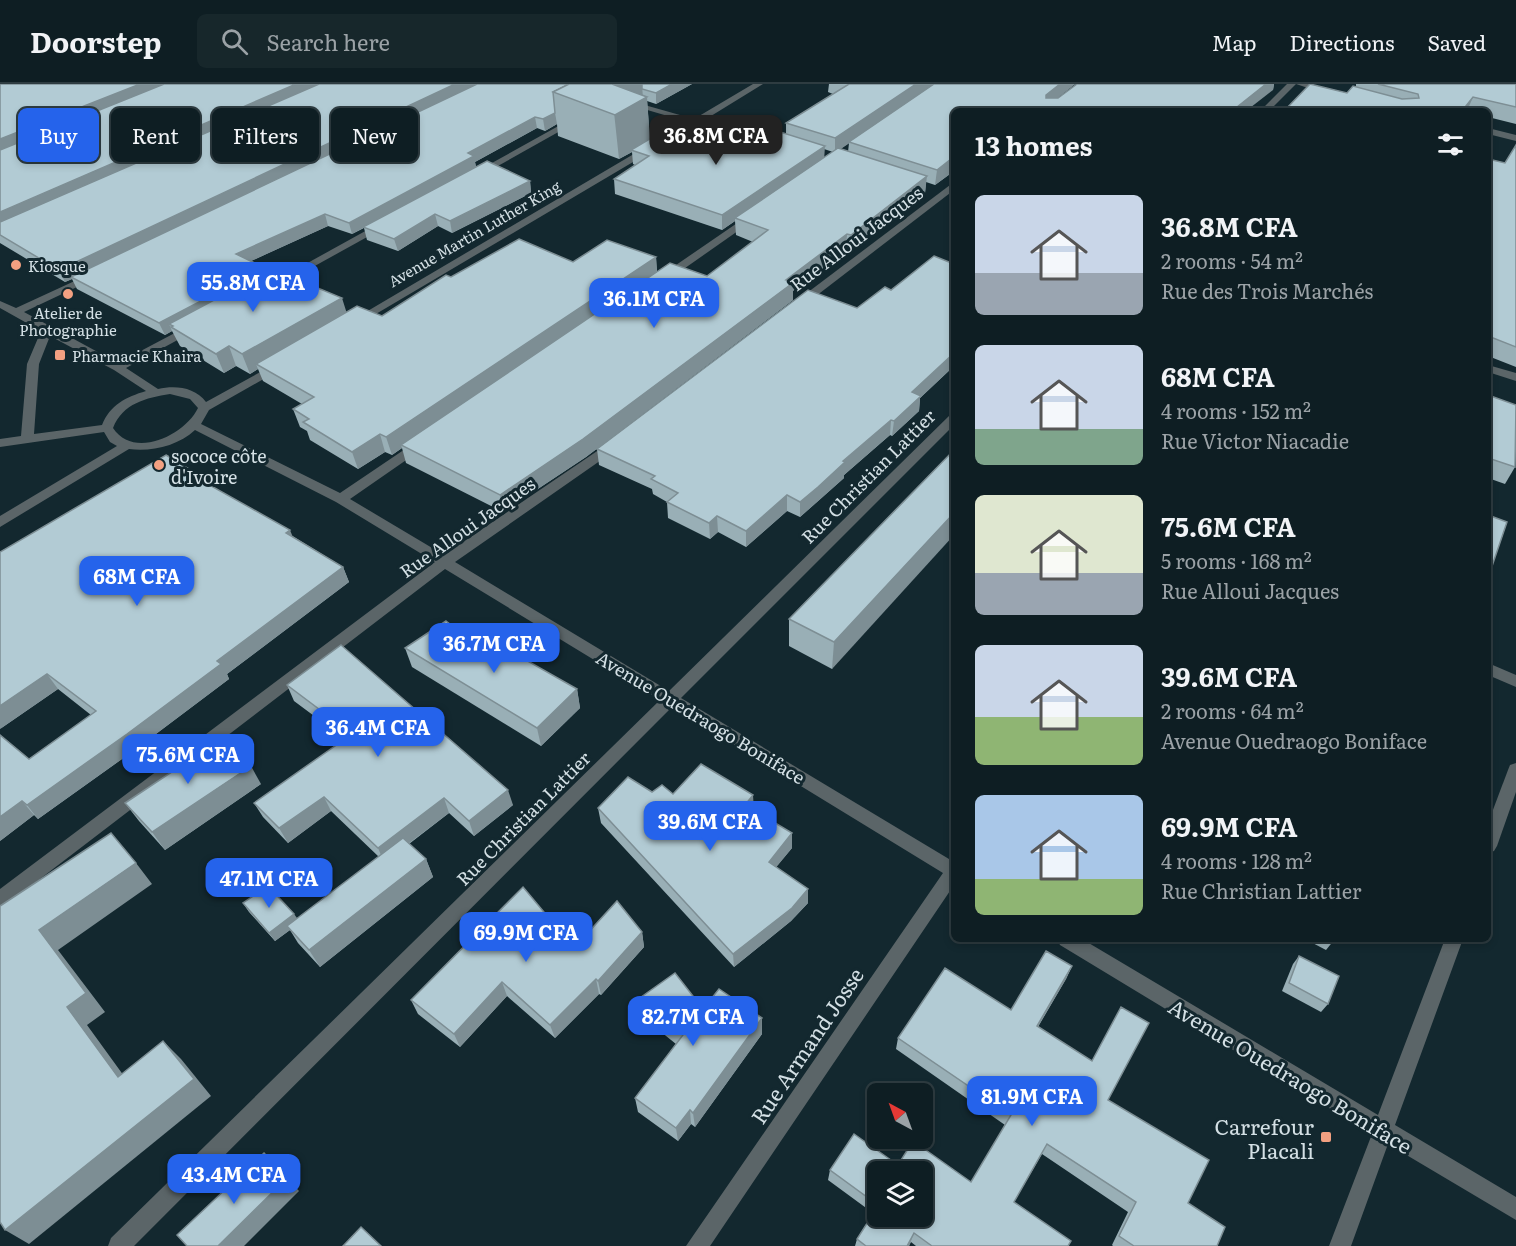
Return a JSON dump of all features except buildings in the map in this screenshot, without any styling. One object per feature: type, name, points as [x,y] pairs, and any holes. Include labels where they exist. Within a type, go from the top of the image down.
[{"type":"street","name":"Avenue Martin Luther King","points":[[348,326],[759,84]]},
{"type":"street","points":[[1267,108],[1292,84]]},
{"type":"street","points":[[1300,84],[1332,92]]},
{"type":"street","points":[[634,89],[617,98],[782,142]]},
{"type":"street","points":[[471,177],[585,115]]},
{"type":"street","points":[[1491,132],[1516,138]]},
{"type":"street","name":"Rue Alloui Jacques","points":[[786,314],[946,191]]},
{"type":"street","points":[[652,286],[759,213]]},
{"type":"street","points":[[263,290],[388,222]]},
{"type":"street","points":[[16,312],[101,272]]},
{"type":"street","points":[[0,304],[155,392]]},
{"type":"street","points":[[118,369],[201,323]]},
{"type":"street","points":[[27,439],[33,364],[46,330]]},
{"type":"street","points":[[204,408],[201,401],[194,395],[170,390],[155,392],[127,402],[116,410],[107,428],[109,435],[116,442],[127,445],[157,445],[185,434],[196,426],[204,408],[286,361]]},
{"type":"street","points":[[1491,369],[1516,377]]},
{"type":"street","name":"Rue Christian Lattier","points":[[119,1246],[951,421]]},
{"type":"street","name":"Avenue Ouedraogo Boniface","points":[[196,426],[341,499],[951,869]]},
{"type":"street","points":[[0,443],[107,428]]},
{"type":"street","name":"Rue Alloui Jacques","points":[[0,899],[446,561],[628,434]]},
{"type":"street","points":[[341,499],[429,439]]},
{"type":"street","points":[[0,522],[127,445]]},
{"type":"street","points":[[1491,670],[1516,681]]},
{"type":"street","points":[[1491,838],[1516,770]]},
{"type":"street","name":"Rue Armand Josse","points":[[697,1246],[951,875]]},
{"type":"street","name":"Avenue Ouedraogo Boniface","points":[[1071,942],[1516,1209]]},
{"type":"street","points":[[1340,1246],[1453,942]]},
{"type":"place","name":"Kiosque","points":[[16,265]]},
{"type":"place","name":"Atelier de Photographie","points":[[68,294]]},
{"type":"place","name":"Pharmacie Khaira","points":[[60,355]]},
{"type":"place","name":"sococe côte d'Ivoire","points":[[159,465]]},
{"type":"place","name":"Carrefour Placali","points":[[1326,1137]]}]
